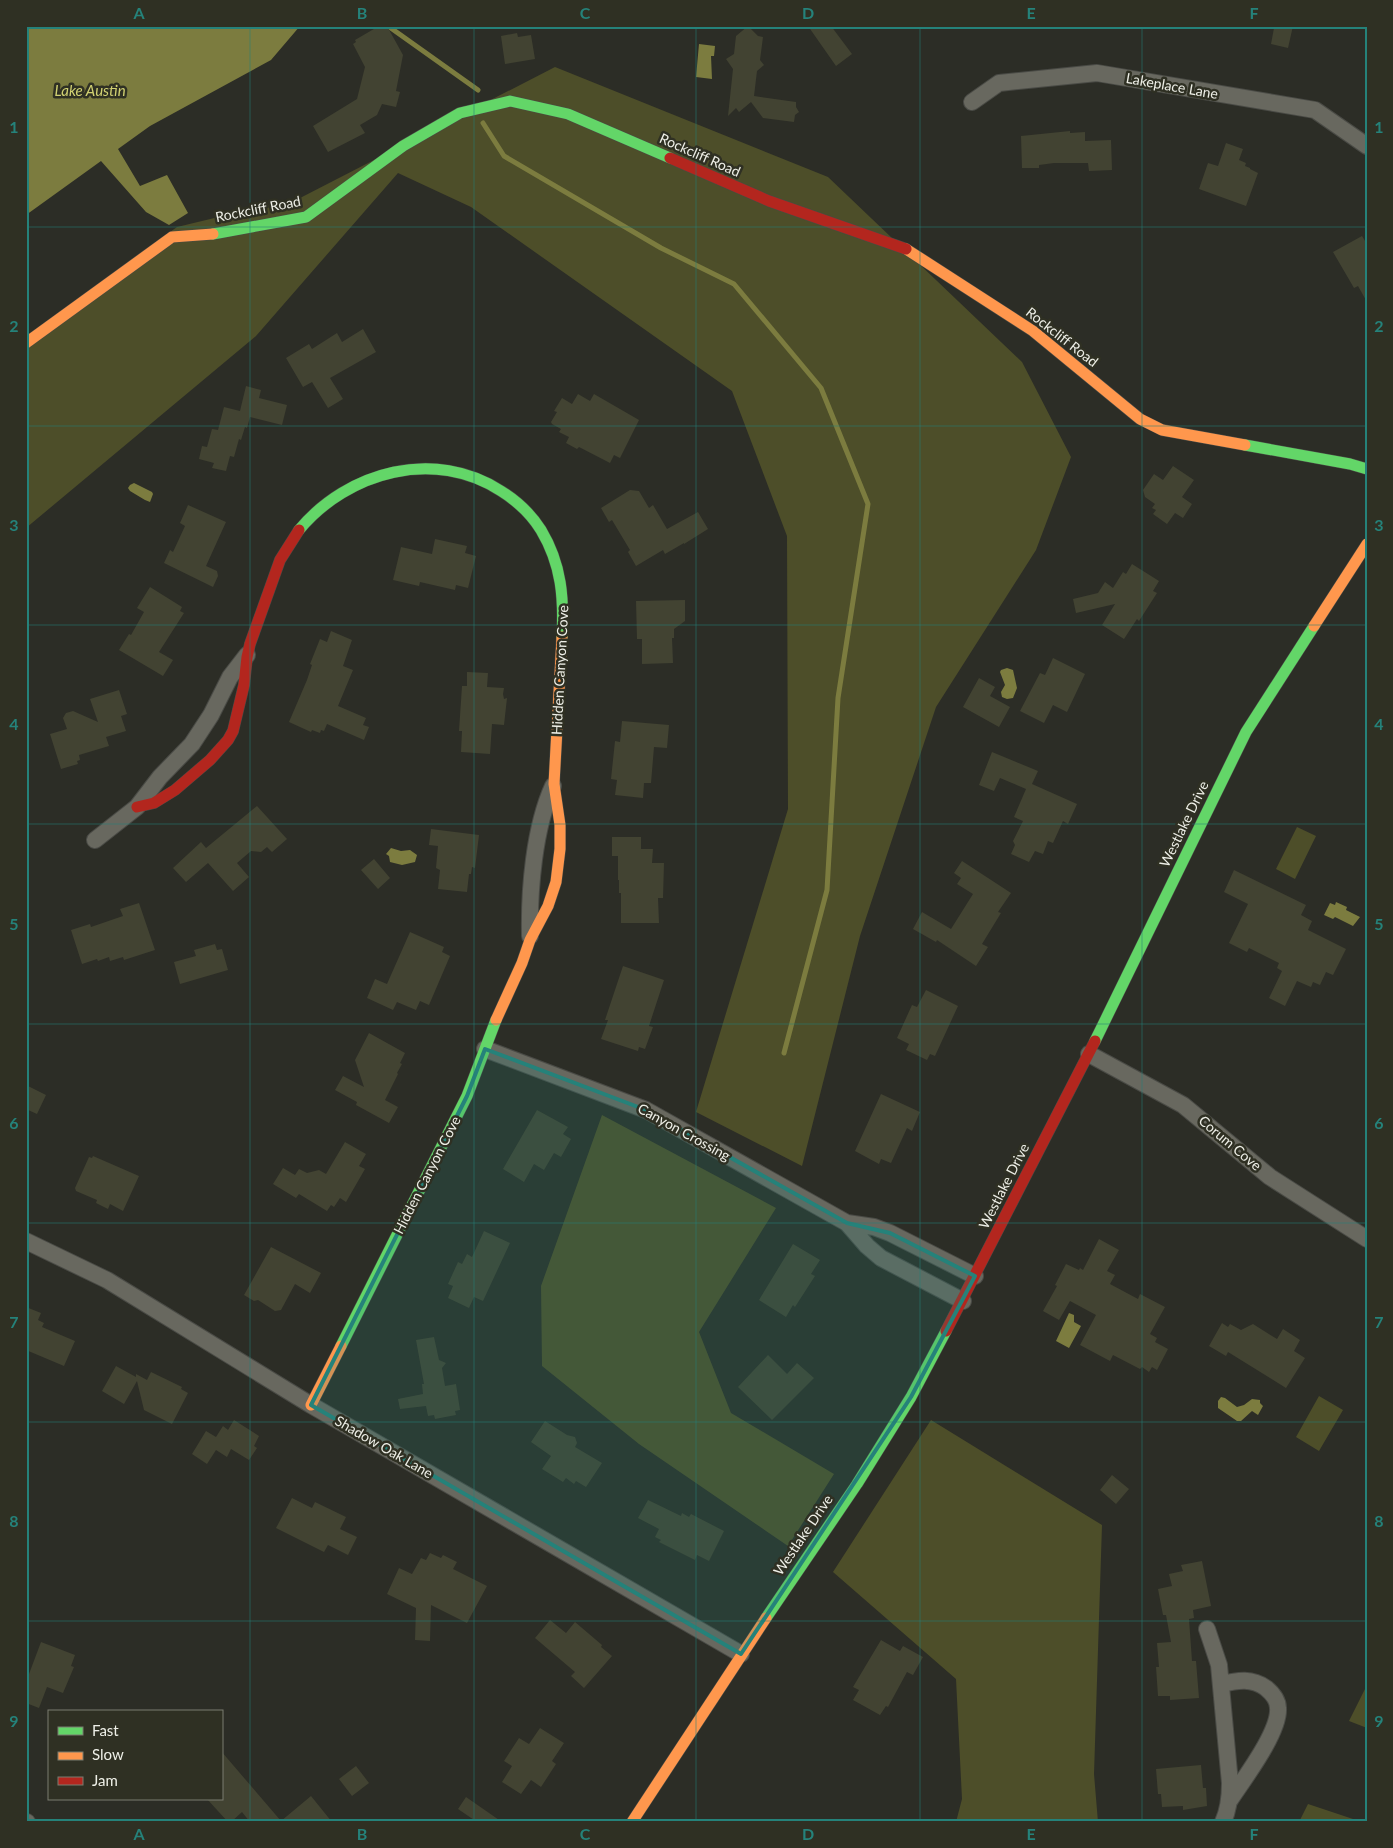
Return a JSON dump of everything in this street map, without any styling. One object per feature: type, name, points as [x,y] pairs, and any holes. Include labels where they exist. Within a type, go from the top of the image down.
[{"type":"street","name":"Lakeplace Lane","points":[[972,102],[998,83],[1097,73],[1315,110],[1367,146]]},
{"type":"street","name":"Rockcliff Road","points":[[26,343],[172,237],[220,233],[306,217],[404,146],[460,113],[510,101],[568,114],[769,201],[911,251],[1033,331],[1140,419],[1162,430],[1350,464],[1367,469]]},
{"type":"street","name":"Hidden Canyon Cove","points":[[137,807],[155,803],[201,769],[224,745],[233,730],[246,674],[247,655],[280,561],[294,536],[310,516],[351,488],[388,473],[417,468],[464,472],[497,487],[518,501],[538,525],[549,542],[556,560],[562,581],[564,605],[554,784],[560,826],[560,849],[556,882],[548,906],[530,940],[502,1005],[467,1096],[311,1405]]},
{"type":"street","name":"Westlake Drive","points":[[632,1822],[741,1654],[862,1476],[911,1397],[962,1302],[1089,1054],[1246,732],[1367,544]]},
{"type":"street","name":"Hidden Canyon Cove","points":[[95,840],[137,807],[160,777],[192,744],[211,715],[230,677],[247,655]]},
{"type":"street","name":"Hidden Canyon Cove","points":[[530,940],[529,918],[538,832],[546,802],[554,784]]},
{"type":"street","name":"Canyon Crossing","points":[[485,1049],[646,1110],[847,1223],[867,1246],[881,1258],[962,1302]]},
{"type":"street","name":"Corum Cove","points":[[1089,1054],[1183,1104],[1270,1177],[1367,1239]]},
{"type":"street","name":"Canyon Crossing","points":[[847,1223],[874,1227],[890,1233],[975,1276]]},
{"type":"street","name":"Shadow Oak Lane","points":[[26,1241],[107,1280],[311,1405],[741,1654]]},
{"type":"street","points":[[1207,1629],[1219,1665],[1222,1684],[1230,1783],[1228,1813],[1223,1822]]},
{"type":"street","points":[[1222,1684],[1244,1680],[1260,1684],[1275,1698],[1278,1708],[1276,1721],[1269,1737],[1230,1800]]},
{"type":"highlighted area","points":[[485,1049],[646,1110],[847,1223],[890,1233],[975,1276],[911,1397],[741,1654],[311,1405],[467,1096]]},
{"type":"green space","points":[[555,67],[828,177],[1022,362],[1071,457],[1036,550],[936,707],[860,936],[802,1166],[696,1112],[788,809],[787,536],[732,391],[471,207],[398,173],[256,336],[26,528],[26,336],[177,227],[302,197]]},
{"type":"green space","points":[[1297,827],[1316,836],[1295,879],[1276,869]]},
{"type":"green space","points":[[602,1115],[776,1208],[699,1332],[731,1413],[834,1474],[788,1546],[639,1444],[542,1366],[541,1286]]},
{"type":"green space","points":[[1319,1396],[1343,1410],[1319,1451],[1296,1437]]},
{"type":"green space","points":[[931,1420],[1102,1525],[1094,1774],[1098,1822],[956,1822],[962,1799],[956,1679],[833,1572]]},
{"type":"green space","points":[[1367,1685],[1367,1728],[1349,1721]]},
{"type":"green space","points":[[1308,1804],[1362,1822],[1299,1822]]},
{"type":"water","name":"Lake Austin","points":[[26,26],[300,26],[271,60],[150,126],[118,149],[140,186],[167,175],[188,213],[169,225],[146,212],[101,161],[26,215]]},
{"type":"water","points":[[699,44],[715,46],[714,56],[711,56],[712,79],[696,77]]},
{"type":"water","points":[[134,483],[152,492],[150,502],[130,491],[128,488]]},
{"type":"water","points":[[1007,668],[1013,670],[1017,688],[1013,698],[1007,699],[1002,697],[1001,692],[1005,685],[1000,672]]},
{"type":"water","points":[[391,848],[401,851],[410,850],[417,855],[415,862],[402,865],[390,862],[389,856],[386,854]]},
{"type":"water","points":[[1336,902],[1347,907],[1346,910],[1360,917],[1353,926],[1335,917],[1333,919],[1324,915],[1330,903],[1335,905]]},
{"type":"water","points":[[1069,1313],[1074,1315],[1074,1322],[1081,1326],[1069,1348],[1056,1341]]},
{"type":"water","points":[[1221,1397],[1237,1407],[1244,1405],[1252,1399],[1260,1400],[1263,1406],[1258,1415],[1252,1411],[1241,1421],[1237,1421],[1218,1408],[1218,1401]]},
{"type":"building","points":[[379,26],[387,26],[403,55],[396,91],[400,92],[396,107],[382,104],[377,115],[360,125],[365,133],[328,152],[313,126],[357,99],[365,67],[353,44],[356,42],[355,40]]},
{"type":"building","points":[[748,26],[758,36],[763,37],[760,60],[764,65],[757,71],[754,96],[796,102],[799,112],[795,115],[794,122],[763,118],[751,102],[739,112],[736,108],[728,116],[733,69],[726,59],[734,54],[736,36]]},
{"type":"building","points":[[808,26],[831,26],[852,54],[836,66]]},
{"type":"building","points":[[1278,26],[1293,26],[1288,48],[1271,44],[1274,28],[1277,29]]},
{"type":"building","points":[[517,33],[518,37],[531,35],[535,59],[505,64],[501,36]]},
{"type":"building","points":[[1070,131],[1070,133],[1085,132],[1085,141],[1111,140],[1112,170],[1089,171],[1088,163],[1054,163],[1039,165],[1039,168],[1022,168],[1021,136]]},
{"type":"building","points":[[1226,143],[1243,149],[1239,160],[1246,163],[1245,166],[1258,173],[1246,206],[1199,189],[1208,163],[1218,166]]},
{"type":"building","points":[[1362,236],[1367,244],[1367,302],[1358,286],[1354,288],[1333,252]]},
{"type":"building","points":[[363,329],[376,352],[330,378],[343,399],[328,408],[312,382],[303,387],[286,358],[309,344],[312,349],[337,333],[342,342]]},
{"type":"building","points":[[246,386],[261,390],[259,398],[287,405],[282,425],[250,417],[241,440],[239,439],[234,457],[230,456],[226,471],[212,468],[214,463],[199,459],[202,446],[207,447],[212,429],[218,430],[224,407],[240,411]]},
{"type":"building","points":[[578,394],[590,401],[594,394],[639,420],[620,458],[614,455],[610,463],[579,447],[577,449],[566,443],[569,437],[559,432],[561,429],[552,424],[551,422],[557,412],[554,411],[562,398],[572,404]]},
{"type":"building","points":[[1173,466],[1194,480],[1182,497],[1192,504],[1183,518],[1175,513],[1167,524],[1153,514],[1156,510],[1152,508],[1155,504],[1145,497],[1143,490],[1154,474],[1163,480]]},
{"type":"building","points":[[630,490],[639,491],[649,508],[653,505],[667,529],[698,512],[708,529],[665,554],[663,550],[636,566],[628,552],[630,550],[612,520],[609,522],[601,508]]},
{"type":"building","points":[[188,505],[226,522],[206,566],[217,571],[218,576],[213,587],[164,563],[170,550],[173,552],[185,526],[180,523]]},
{"type":"building","points":[[435,539],[467,546],[465,553],[476,556],[468,588],[456,585],[455,590],[420,582],[419,586],[393,580],[401,547],[432,554]]},
{"type":"building","points":[[1132,564],[1159,581],[1153,591],[1157,593],[1139,621],[1137,619],[1124,639],[1102,625],[1115,604],[1076,613],[1073,599],[1098,593],[1105,582],[1113,588],[1123,572],[1126,574]]},
{"type":"building","points":[[150,587],[182,607],[180,611],[184,613],[159,652],[173,660],[163,676],[119,650],[129,634],[131,635],[144,612],[137,608]]},
{"type":"building","points":[[685,600],[685,621],[674,629],[674,638],[672,638],[673,663],[642,664],[642,639],[637,639],[636,601]]},
{"type":"building","points":[[331,631],[352,640],[343,666],[353,670],[338,706],[366,718],[363,725],[369,727],[364,740],[327,724],[324,731],[321,730],[320,733],[312,730],[311,732],[289,722],[307,680],[312,665],[310,664],[320,639],[327,642]]},
{"type":"building","points":[[1053,658],[1085,674],[1067,712],[1053,705],[1044,723],[1020,711],[1040,673],[1045,675]]},
{"type":"building","points":[[467,672],[488,673],[487,687],[504,688],[504,699],[507,698],[504,725],[492,724],[490,754],[461,752],[462,731],[459,731],[462,686],[467,686]]},
{"type":"building","points":[[979,678],[995,687],[990,696],[1010,707],[999,727],[963,707]]},
{"type":"building","points":[[119,690],[127,714],[121,716],[126,731],[106,737],[109,746],[79,755],[80,760],[77,761],[78,764],[61,769],[50,734],[67,729],[63,718],[66,713],[73,711],[98,722],[90,699]]},
{"type":"building","points":[[622,721],[669,725],[667,748],[654,747],[651,783],[644,783],[643,798],[615,795],[617,780],[611,779],[615,741],[620,742]]},
{"type":"building","points":[[992,752],[1038,771],[1032,784],[1077,804],[1068,824],[1063,821],[1053,843],[1048,841],[1043,854],[1035,851],[1029,862],[1011,854],[1015,845],[1013,841],[1023,821],[1014,817],[1026,789],[1000,778],[994,791],[979,785]]},
{"type":"building","points":[[257,806],[287,839],[272,852],[267,847],[261,852],[251,851],[237,863],[249,877],[233,891],[208,863],[186,882],[173,868],[201,842],[206,848]]},
{"type":"building","points":[[431,829],[479,835],[475,868],[472,867],[471,874],[469,874],[467,892],[438,889],[440,870],[436,868],[438,846],[429,845]]},
{"type":"building","points":[[612,837],[641,837],[641,849],[653,849],[652,863],[664,863],[663,898],[658,898],[659,923],[621,923],[618,856],[612,856]]},
{"type":"building","points":[[374,859],[390,878],[378,889],[361,870]]},
{"type":"building","points":[[962,861],[1011,893],[998,912],[1001,913],[982,944],[988,947],[976,966],[937,940],[936,942],[913,929],[922,912],[951,929],[973,894],[957,884],[961,878],[954,873]]},
{"type":"building","points":[[1234,870],[1306,905],[1301,915],[1312,921],[1308,930],[1346,949],[1333,975],[1326,972],[1320,985],[1313,982],[1311,987],[1297,981],[1285,1006],[1269,998],[1282,971],[1277,968],[1279,963],[1249,948],[1247,952],[1229,943],[1248,904],[1224,892]]},
{"type":"building","points":[[139,903],[155,950],[124,960],[123,957],[110,961],[109,957],[82,964],[71,930],[90,924],[91,927],[123,916],[120,909]]},
{"type":"building","points":[[410,932],[444,947],[442,952],[450,956],[429,1005],[420,1001],[416,1010],[397,1002],[393,1010],[367,998],[375,979],[387,984]]},
{"type":"building","points":[[215,944],[217,950],[222,949],[228,970],[180,984],[174,962],[196,956],[194,950]]},
{"type":"building","points":[[623,966],[664,980],[649,1026],[653,1027],[645,1049],[639,1047],[638,1051],[601,1039],[608,1020],[605,1020]]},
{"type":"building","points":[[926,990],[958,1006],[935,1056],[930,1054],[927,1060],[906,1050],[909,1044],[897,1038],[912,1005],[917,1007]]},
{"type":"building","points":[[369,1033],[405,1053],[400,1063],[402,1064],[398,1074],[385,1100],[398,1107],[389,1123],[356,1105],[357,1102],[335,1090],[343,1076],[364,1087],[355,1060]]},
{"type":"building","points":[[26,1085],[46,1095],[37,1114],[26,1109]]},
{"type":"building","points":[[881,1094],[920,1112],[912,1131],[907,1128],[891,1163],[881,1159],[879,1164],[855,1151]]},
{"type":"building","points":[[537,1110],[568,1127],[563,1134],[571,1139],[561,1157],[554,1153],[544,1170],[534,1164],[524,1182],[503,1169]]},
{"type":"building","points":[[345,1142],[366,1154],[359,1166],[365,1169],[346,1202],[340,1198],[334,1207],[331,1205],[327,1211],[299,1194],[296,1198],[273,1184],[283,1168],[295,1175],[299,1169],[307,1173],[319,1170],[326,1174]]},
{"type":"building","points":[[93,1156],[139,1176],[123,1211],[110,1204],[108,1209],[96,1203],[97,1200],[76,1191],[75,1188],[89,1157],[92,1158]]},
{"type":"building","points":[[484,1231],[510,1243],[483,1301],[474,1297],[469,1308],[448,1298],[453,1286],[448,1284],[458,1262],[462,1264],[467,1254],[472,1257]]},
{"type":"building","points":[[1099,1239],[1119,1250],[1107,1271],[1115,1275],[1110,1284],[1138,1299],[1140,1294],[1165,1307],[1150,1334],[1157,1338],[1155,1342],[1168,1349],[1157,1370],[1152,1367],[1149,1372],[1142,1367],[1140,1369],[1113,1355],[1110,1361],[1080,1345],[1096,1315],[1070,1301],[1059,1320],[1043,1311],[1057,1286],[1055,1285],[1066,1264],[1083,1270]]},
{"type":"building","points":[[793,1244],[820,1260],[811,1274],[815,1276],[795,1307],[793,1305],[786,1317],[759,1300]]},
{"type":"building","points":[[271,1247],[321,1273],[310,1293],[295,1284],[281,1310],[275,1311],[258,1300],[254,1301],[244,1295]]},
{"type":"building","points":[[26,1307],[41,1313],[38,1320],[44,1323],[42,1327],[75,1341],[64,1366],[26,1350]]},
{"type":"building","points":[[1222,1323],[1228,1327],[1230,1324],[1241,1330],[1253,1324],[1277,1339],[1283,1329],[1300,1340],[1294,1351],[1305,1358],[1286,1388],[1228,1352],[1226,1356],[1209,1346]]},
{"type":"building","points":[[434,1337],[439,1360],[446,1363],[442,1368],[445,1386],[456,1384],[460,1410],[455,1411],[456,1415],[435,1419],[434,1415],[428,1416],[426,1406],[400,1409],[398,1399],[423,1394],[422,1384],[424,1384],[416,1340]]},
{"type":"building","points":[[768,1355],[787,1374],[797,1363],[814,1378],[772,1420],[738,1387]]},
{"type":"building","points":[[116,1366],[136,1377],[136,1374],[147,1380],[151,1372],[182,1387],[181,1389],[188,1393],[172,1424],[144,1410],[137,1381],[124,1404],[102,1391]]},
{"type":"building","points":[[234,1420],[259,1436],[254,1446],[257,1448],[249,1460],[231,1449],[227,1457],[216,1450],[207,1464],[192,1454],[206,1431],[216,1437],[223,1426],[228,1430]]},
{"type":"building","points":[[545,1421],[567,1435],[575,1437],[577,1443],[575,1447],[602,1463],[586,1487],[576,1481],[574,1484],[566,1478],[563,1482],[542,1469],[551,1456],[531,1442]]},
{"type":"building","points":[[1112,1475],[1129,1489],[1116,1504],[1100,1490]]},
{"type":"building","points":[[292,1498],[312,1508],[315,1502],[346,1517],[340,1529],[357,1537],[348,1555],[328,1545],[324,1552],[276,1528]]},
{"type":"building","points":[[648,1500],[681,1516],[682,1513],[689,1517],[691,1514],[724,1531],[709,1561],[697,1555],[695,1560],[659,1542],[661,1540],[655,1537],[659,1529],[638,1518]]},
{"type":"building","points":[[430,1553],[441,1558],[443,1555],[457,1562],[453,1569],[487,1586],[467,1623],[431,1605],[430,1641],[415,1640],[416,1608],[387,1594],[399,1568],[412,1574],[421,1558],[426,1560]]},
{"type":"building","points":[[1202,1561],[1211,1606],[1193,1610],[1194,1618],[1189,1619],[1192,1661],[1196,1661],[1199,1698],[1170,1700],[1170,1696],[1158,1696],[1156,1667],[1159,1667],[1157,1643],[1171,1642],[1166,1615],[1163,1615],[1158,1589],[1172,1586],[1169,1574],[1183,1571],[1181,1565]]},
{"type":"building","points":[[550,1620],[566,1633],[575,1622],[612,1656],[584,1688],[571,1676],[575,1672],[535,1638]]},
{"type":"building","points":[[881,1640],[900,1651],[903,1646],[923,1657],[913,1675],[907,1672],[888,1707],[886,1706],[880,1715],[853,1700],[859,1690],[853,1687]]},
{"type":"building","points":[[41,1642],[75,1655],[71,1666],[74,1667],[63,1693],[47,1687],[39,1708],[26,1703],[26,1682]]},
{"type":"building","points":[[540,1728],[564,1743],[552,1761],[556,1764],[541,1787],[531,1780],[521,1794],[502,1782],[512,1766],[504,1761],[519,1738],[529,1744]]},
{"type":"building","points":[[222,1752],[281,1821],[311,1796],[332,1822],[250,1822],[242,1812],[231,1822],[228,1822],[208,1800],[222,1800]]},
{"type":"building","points":[[1201,1765],[1203,1788],[1206,1788],[1207,1806],[1183,1810],[1183,1806],[1162,1807],[1161,1794],[1158,1794],[1156,1769]]},
{"type":"building","points":[[356,1766],[369,1783],[352,1796],[339,1779]]},
{"type":"building","points":[[466,1797],[502,1822],[477,1822],[458,1809]]},
{"type":"waterway","points":[[388,26],[478,90]]},
{"type":"waterway","points":[[483,123],[504,156],[661,248],[734,284],[821,388],[868,504],[838,698],[827,890],[784,1053]]},
{"type":"traffic: fast","points":[[213,234],[306,217],[403,146],[460,113],[510,101],[568,114],[670,158]]},
{"type":"traffic: fast","points":[[1245,445],[1350,464],[1367,469]]},
{"type":"traffic: fast","points":[[299,530],[319,510],[342,493],[367,480],[394,472],[421,469],[448,471],[475,478],[513,499],[528,513],[541,530],[553,556],[560,582],[563,609],[562,637]]},
{"type":"traffic: fast","points":[[1095,1041],[1246,732],[1314,626]]},
{"type":"traffic: fast","points":[[341,1346],[467,1096],[496,1020]]},
{"type":"traffic: fast","points":[[766,1618],[857,1484],[911,1397],[946,1331]]},
{"type":"traffic: slow","points":[[26,343],[172,237],[213,234]]},
{"type":"traffic: slow","points":[[906,249],[1033,331],[1140,419],[1162,430],[1245,445]]},
{"type":"traffic: slow","points":[[1314,626],[1367,544]]},
{"type":"traffic: slow","points":[[496,1020],[522,963],[530,940],[548,906],[556,882],[560,849],[560,825],[554,784],[562,637]]},
{"type":"traffic: slow","points":[[311,1405],[341,1346]]},
{"type":"traffic: slow","points":[[632,1822],[766,1618]]},
{"type":"traffic: jam","points":[[670,158],[769,201],[906,249]]},
{"type":"traffic: jam","points":[[137,807],[154,803],[175,790],[210,760],[228,740],[233,731],[244,685],[250,644],[280,560],[299,530]]},
{"type":"traffic: jam","points":[[946,1331],[1095,1041]]}]
